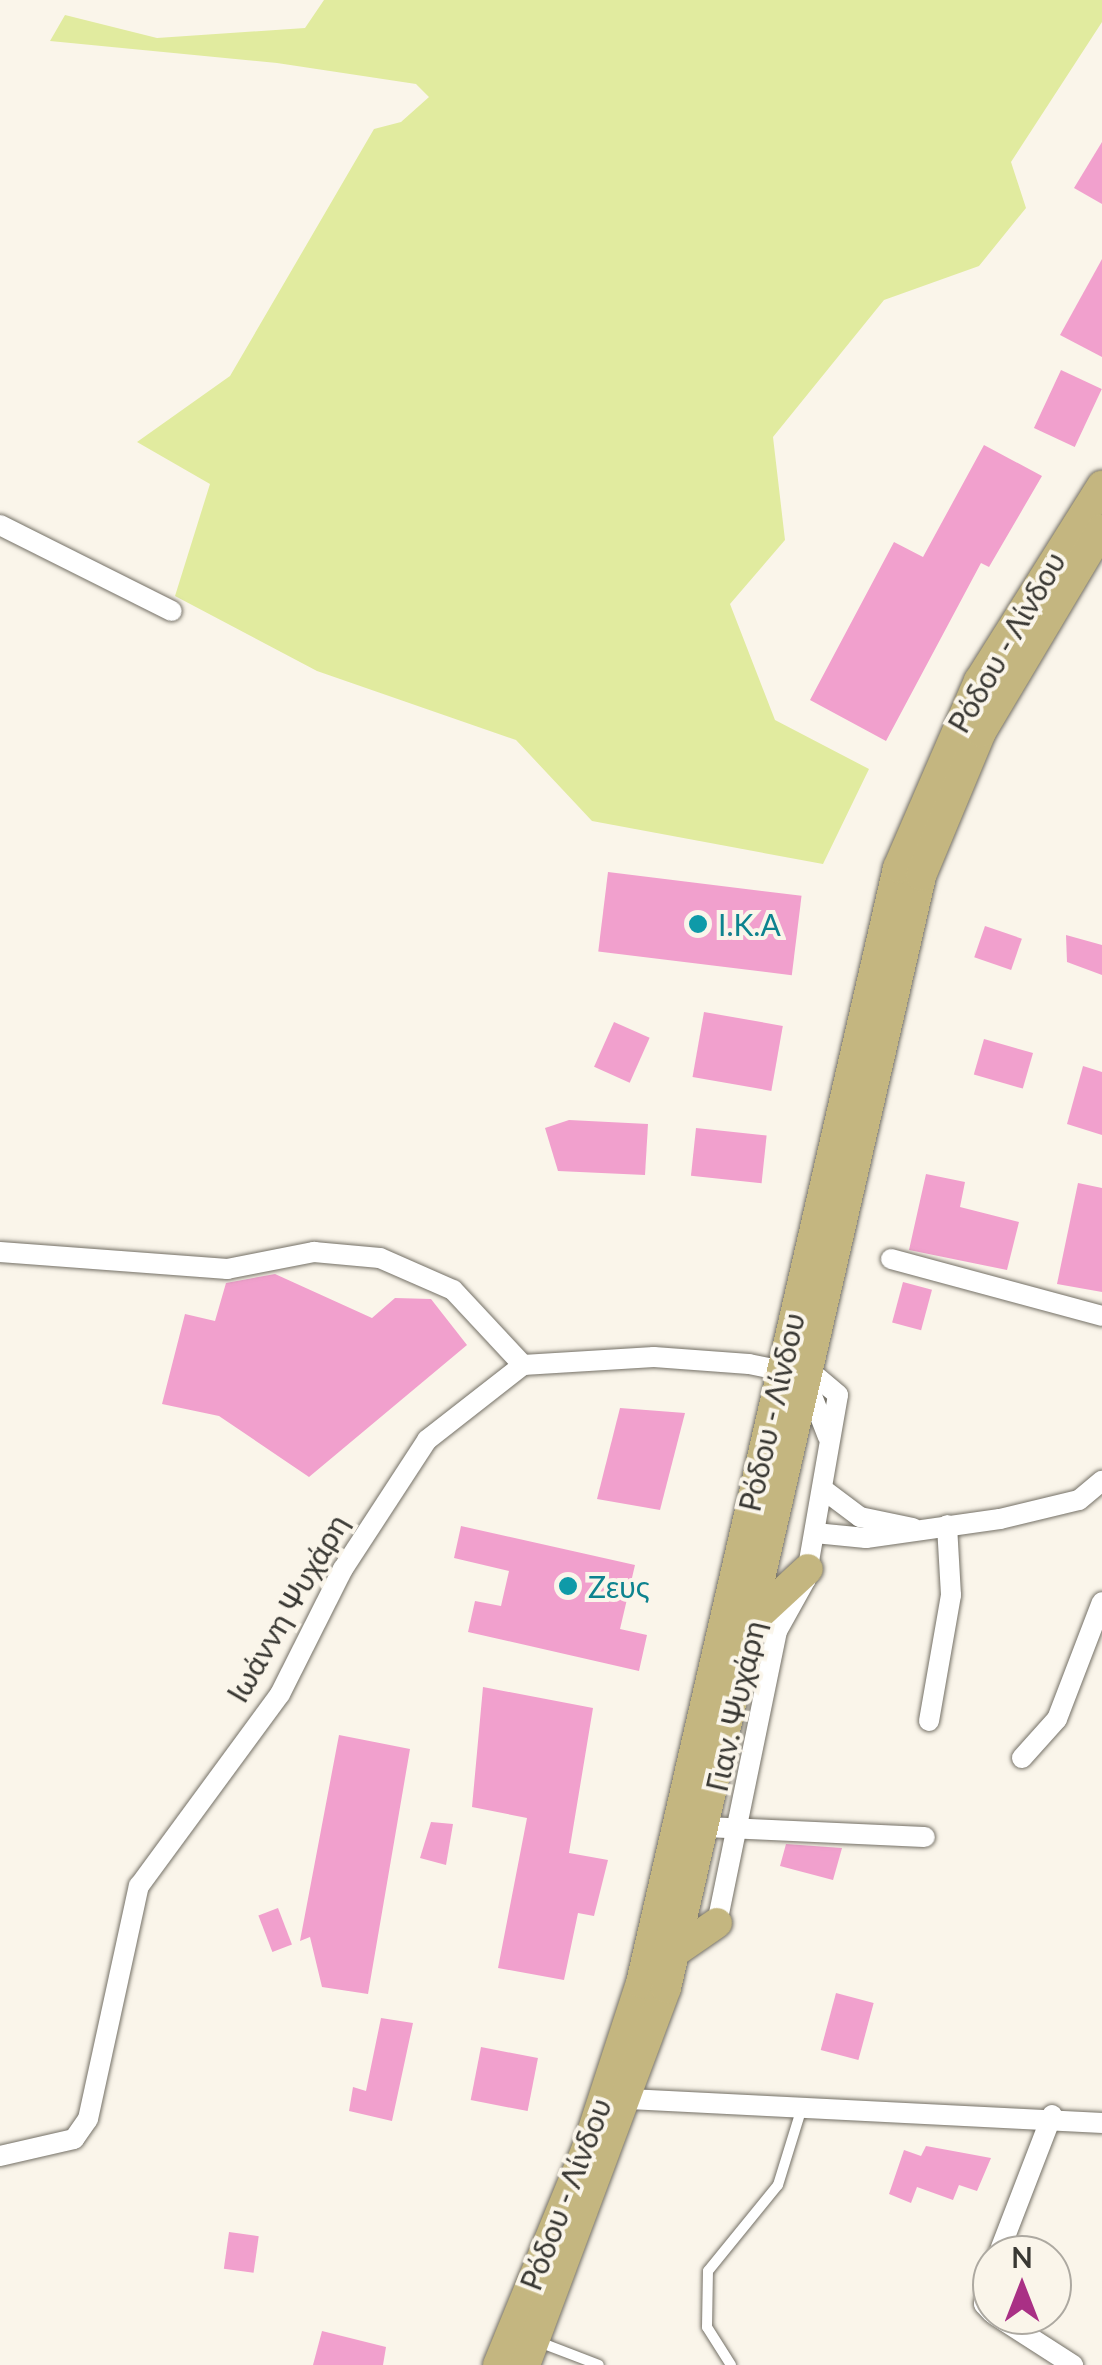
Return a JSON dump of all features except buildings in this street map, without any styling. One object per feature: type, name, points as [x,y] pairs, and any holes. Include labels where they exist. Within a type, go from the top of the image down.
[{"type":"main road","name":"Ρόδου - Λίνδου","points":[[530,2353],[630,2099],[674,1952],[705,1827],[748,1629],[792,1373],[877,938],[911,832],[979,681],[1102,486]]},
{"type":"main road","name":"Ρόδου - Λίνδου","points":[[498,2365],[587,2148],[641,1982],[792,1373],[921,876],[981,732],[1102,529]]},
{"type":"main road","points":[[748,1629],[808,1568]]},
{"type":"main road","points":[[674,1952],[717,1922]]},
{"type":"street","points":[[0,525],[172,611]]},
{"type":"street","points":[[0,1252],[226,1269],[314,1252],[380,1258],[454,1290],[524,1365],[654,1357],[792,1373]]},
{"type":"street","points":[[891,1259],[1102,1316]]},
{"type":"street","name":"Ιωάννη Ψυχάρη","points":[[0,2156],[74,2140],[88,2119],[139,1886],[280,1694],[343,1569],[427,1440],[524,1365]]},
{"type":"street","name":"Γιαν. Ψυχάρη","points":[[717,1922],[779,1626],[808,1568],[829,1465],[823,1406],[792,1373]]},
{"type":"street","points":[[815,1533],[866,1538],[1052,1508],[1102,1481]]},
{"type":"street","points":[[824,1490],[860,1517],[915,1528]]},
{"type":"street","points":[[929,1721],[951,1595],[947,1525]]},
{"type":"street","points":[[1022,1758],[1057,1719],[1102,1602]]},
{"type":"street","points":[[705,1827],[925,1837]]},
{"type":"street","points":[[630,2099],[800,2114],[1052,2115],[1102,2123]]},
{"type":"street","points":[[1006,2235],[1052,2115]]},
{"type":"street","points":[[1027,2335],[1073,2365]]},
{"type":"lane","points":[[730,2365],[708,2327],[708,2271],[778,2184],[800,2114]]},
{"type":"lane","points":[[530,2353],[599,2365]]},
{"type":"green space","points":[[324,0],[1102,0],[1102,22],[1011,162],[1026,208],[979,266],[884,300],[773,437],[785,540],[730,604],[775,720],[869,769],[823,864],[592,821],[516,740],[317,671],[175,596],[210,484],[137,442],[230,376],[374,129],[401,122],[429,97],[416,84],[277,63],[50,41],[65,15],[157,38],[305,28]]},
{"type":"place","name":"Ι.Κ.Α","points":[[698,924]]},
{"type":"place","name":"Ζευς","points":[[568,1586]]}]
